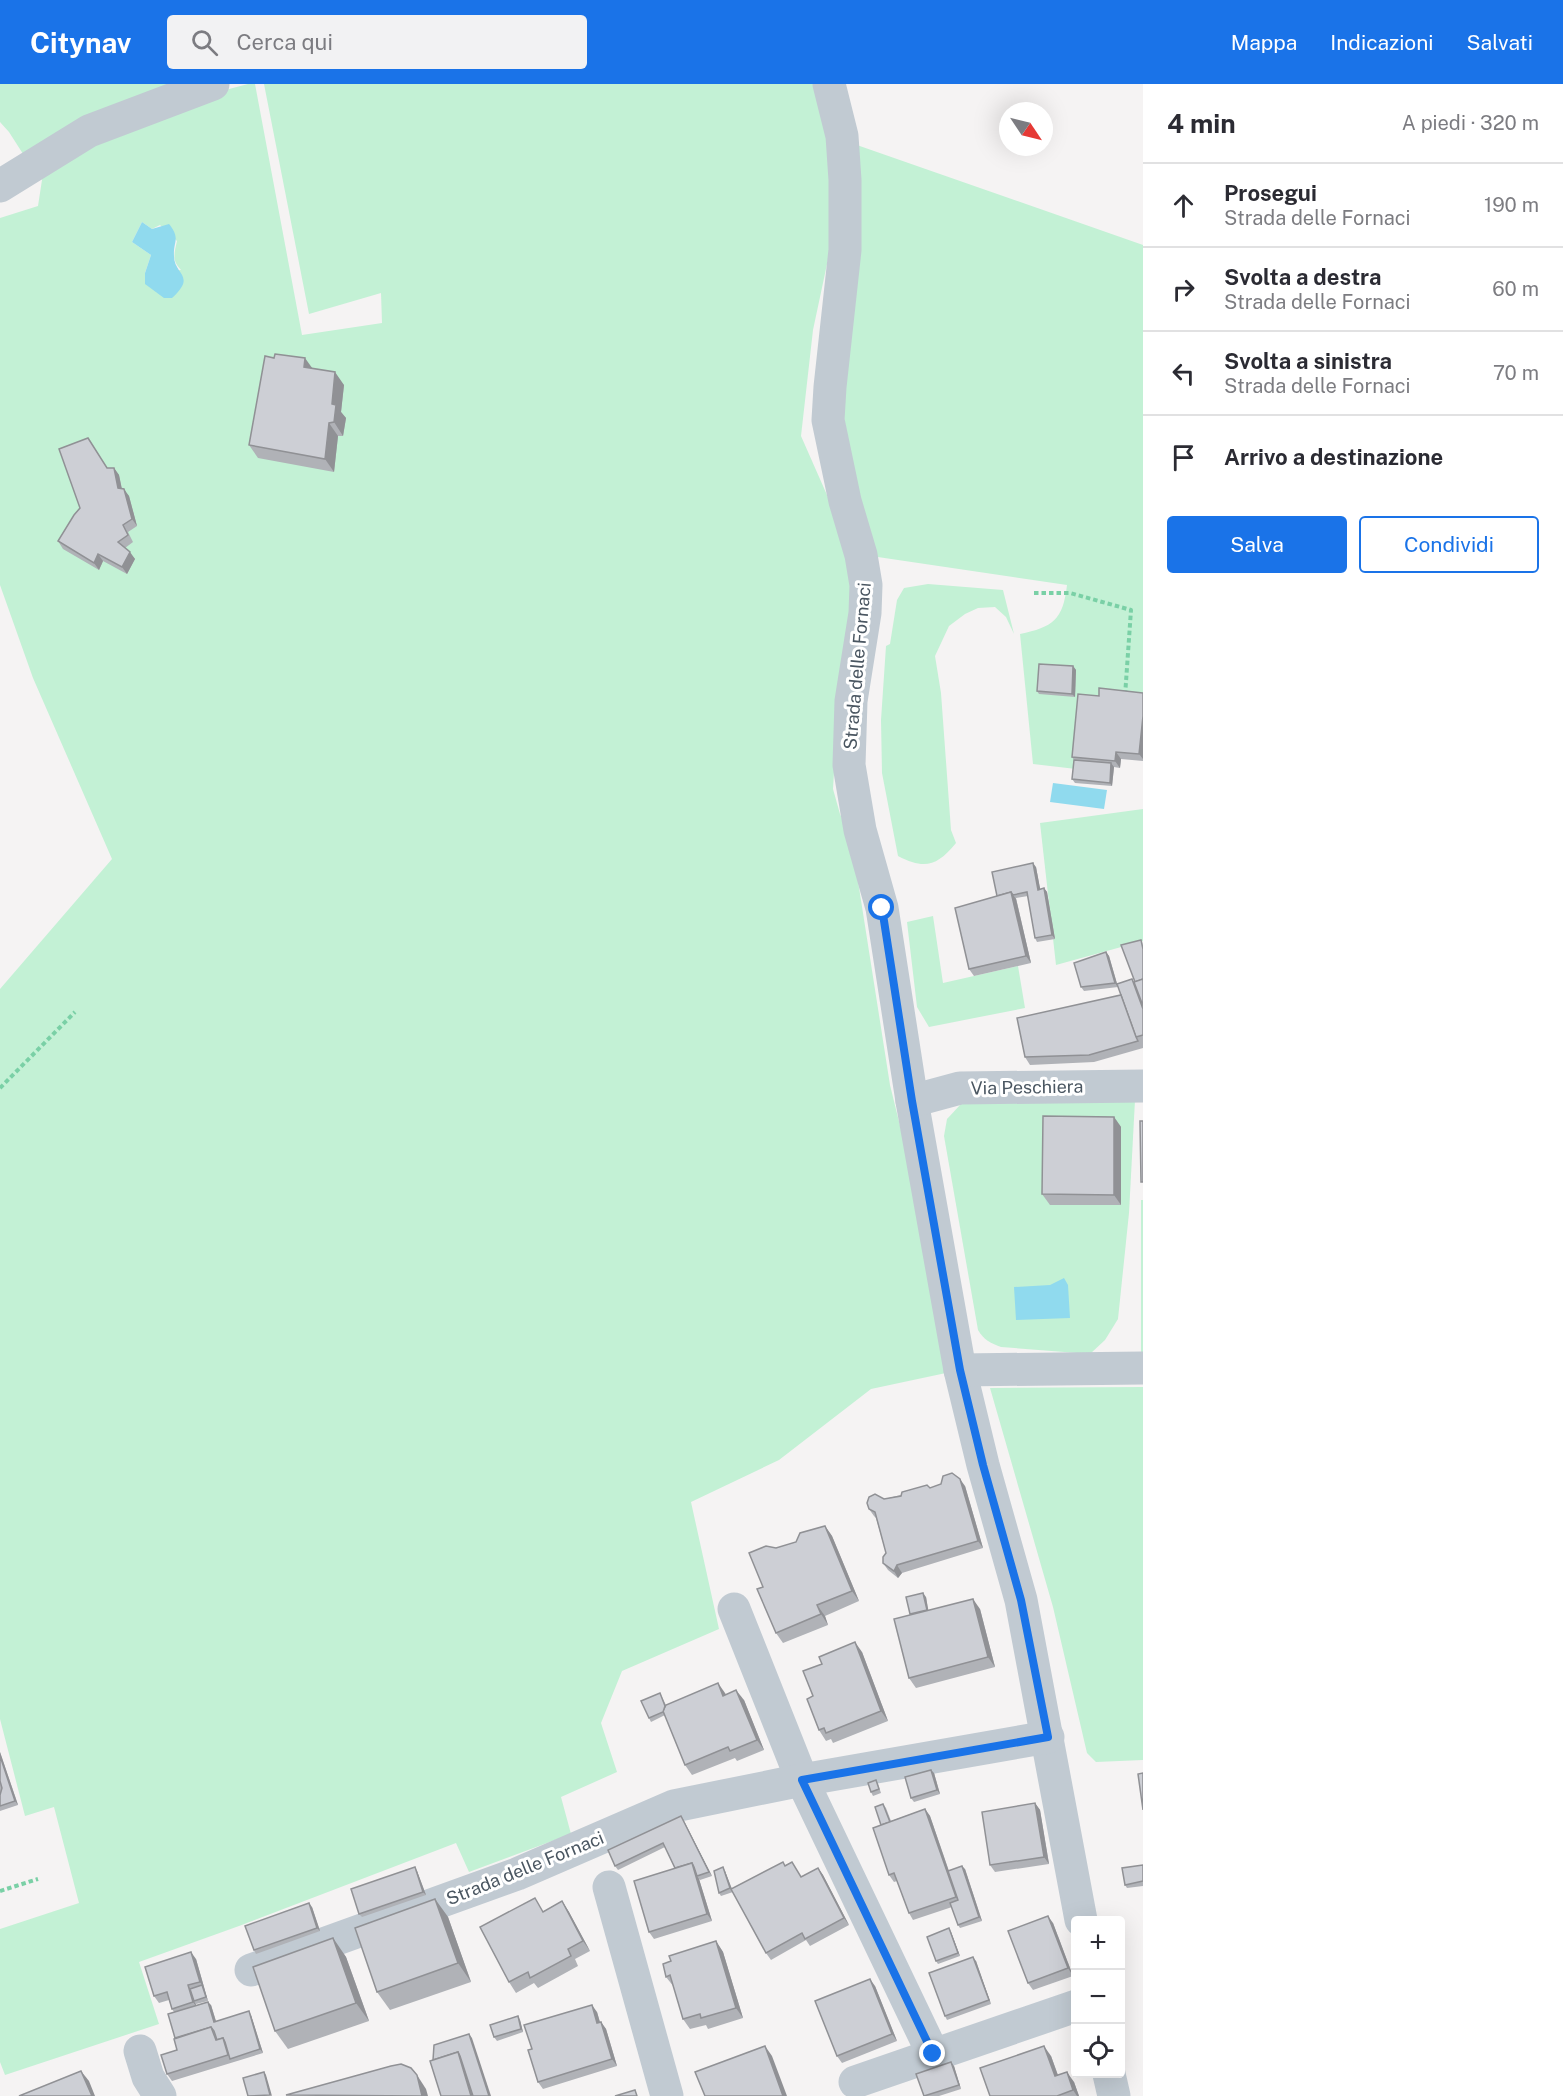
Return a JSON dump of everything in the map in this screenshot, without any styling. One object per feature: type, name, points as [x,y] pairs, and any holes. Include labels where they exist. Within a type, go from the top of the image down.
[{"type":"street","points":[[0,186],[89,132],[213,84]]},
{"type":"street","name":"Strada delle Fornaci","points":[[829,84],[842,136],[846,250],[828,420],[844,501],[862,560],[866,585],[865,613],[851,701],[849,765],[860,830],[882,908],[912,1101],[960,1370],[983,1465],[1021,1600],[1080,1916]]},
{"type":"street","name":"Via Peschiera","points":[[912,1101],[960,1088],[1143,1086]]},
{"type":"street","points":[[960,1370],[1143,1368]]},
{"type":"street","points":[[734,1609],[802,1780],[933,2054]]},
{"type":"street","name":"Strada delle Fornaci","points":[[251,1970],[517,1874],[674,1806],[802,1780],[1048,1737]]},
{"type":"street","points":[[609,1887],[667,2096]]},
{"type":"street","points":[[855,2082],[1071,2008]]},
{"type":"street","points":[[140,2051],[148,2077],[160,2096]]},
{"type":"street","points":[[1110,2078],[1114,2096]]},
{"type":"path","points":[[1034,593],[1070,593],[1131,610],[1125,697]]},
{"type":"path","points":[[0,1088],[75,1012]]},
{"type":"path","points":[[0,1891],[38,1879]]},
{"type":"green space","points":[[0,84],[207,84],[25,157],[0,122]]},
{"type":"green space","points":[[255,84],[302,335],[382,323],[381,293],[309,314],[264,84],[818,84],[832,137],[830,250],[813,330],[801,436],[838,520],[851,577],[850,615],[838,705],[833,789],[852,843],[890,1085],[960,1370],[871,1389],[779,1460],[691,1502],[719,1629],[622,1671],[601,1723],[617,1772],[561,1797],[571,1834],[469,1872],[456,1843],[139,1962],[159,2024],[5,2075],[0,2062],[0,1929],[79,1903],[54,1807],[25,1816],[0,1719],[0,989],[112,859],[33,678],[0,585],[0,218],[38,206],[44,167],[214,93]],"holes":[[[142,222],[152,229],[160,225],[177,241],[174,257],[181,270],[145,273],[151,255],[132,242]]]},
{"type":"green space","points":[[854,144],[1143,245],[1143,699],[1076,769],[1033,764],[1020,634],[1041,628],[1054,620],[1063,606],[1067,585],[871,556],[840,398]]},
{"type":"green space","points":[[928,584],[1003,590],[1014,634],[1006,617],[995,607],[978,608],[949,626],[935,656],[941,693],[951,830],[956,843],[943,857],[923,864],[898,856],[882,773],[881,720],[886,646],[890,644],[897,600],[904,588]]},
{"type":"green space","points":[[1143,809],[1143,941],[1056,965],[1040,823]]},
{"type":"green space","points":[[933,916],[943,983],[1018,966],[1025,1008],[929,1027],[917,1007],[907,922]]},
{"type":"green space","points":[[1135,1100],[1129,1213],[1118,1319],[1105,1340],[1090,1354],[1001,1347],[990,1342],[978,1330],[944,1136],[947,1119],[961,1104]]},
{"type":"green space","points":[[1141,1200],[1143,1200],[1143,1357],[1141,1357]]},
{"type":"green space","points":[[1143,1387],[1143,1760],[1096,1762],[1087,1753],[1053,1607],[990,1388]]},
{"type":"water","points":[[142,222],[152,229],[169,224],[175,233],[175,262],[184,280],[172,298],[164,298],[145,284],[145,273],[151,255],[132,242]]},
{"type":"water","points":[[1053,783],[1107,790],[1104,809],[1050,802]]},
{"type":"water","points":[[1064,1278],[1068,1285],[1070,1318],[1016,1320],[1014,1287],[1050,1285]]},
{"type":"building","points":[[275,354],[305,358],[304,367],[335,372],[332,404],[336,405],[334,422],[329,423],[325,459],[249,445],[265,356],[274,358]]},
{"type":"building","points":[[88,438],[107,468],[114,468],[118,488],[124,489],[132,519],[123,525],[128,535],[118,542],[130,552],[122,567],[98,554],[94,563],[58,541],[80,508],[59,449]]},
{"type":"building","points":[[1039,664],[1073,666],[1072,694],[1037,691]]},
{"type":"building","points":[[1099,688],[1143,693],[1139,754],[1116,752],[1115,761],[1072,757],[1078,694],[1099,696]]},
{"type":"building","points":[[1074,760],[1111,763],[1110,783],[1072,779]]},
{"type":"building","points":[[1033,863],[1038,890],[1044,888],[1052,935],[1035,938],[1027,892],[1013,895],[1011,892],[997,896],[992,872]]},
{"type":"building","points":[[1011,892],[1026,956],[969,969],[955,908]]},
{"type":"building","points":[[1141,940],[1143,979],[1135,982],[1121,945]]},
{"type":"building","points":[[1106,952],[1115,983],[1081,987],[1074,963]]},
{"type":"building","points":[[1132,979],[1143,1009],[1143,1035],[1136,1037],[1117,984]]},
{"type":"building","points":[[1143,979],[1143,1006],[1134,982]]},
{"type":"building","points":[[1121,995],[1138,1041],[1089,1055],[1025,1057],[1017,1018]]},
{"type":"building","points":[[1043,1116],[1114,1117],[1114,1195],[1042,1194]]},
{"type":"building","points":[[1140,1121],[1143,1121],[1143,1182],[1141,1182]]},
{"type":"building","points":[[952,1473],[960,1479],[978,1541],[897,1565],[894,1571],[883,1563],[886,1553],[875,1512],[869,1509],[867,1503],[869,1497],[875,1494],[884,1499],[901,1496],[902,1492],[927,1485],[930,1488],[941,1484],[943,1476]]},
{"type":"building","points":[[825,1526],[852,1591],[817,1605],[821,1614],[776,1633],[757,1589],[763,1587],[749,1553],[766,1546],[776,1548],[796,1542],[800,1533]]},
{"type":"building","points":[[923,1593],[927,1610],[910,1614],[906,1597]]},
{"type":"building","points":[[973,1599],[988,1657],[909,1678],[894,1619]]},
{"type":"building","points":[[855,1642],[881,1711],[826,1733],[824,1728],[819,1730],[807,1699],[813,1696],[803,1671],[822,1664],[819,1657]]},
{"type":"building","points":[[718,1683],[723,1696],[736,1690],[757,1740],[730,1751],[728,1747],[685,1765],[663,1711],[666,1705]]},
{"type":"building","points":[[660,1693],[665,1706],[663,1712],[649,1718],[641,1701]]},
{"type":"building","points":[[0,1756],[15,1801],[0,1806],[2,1788]]},
{"type":"building","points":[[931,1770],[937,1790],[911,1798],[905,1777]]},
{"type":"building","points":[[1143,1773],[1143,1810],[1138,1774]]},
{"type":"building","points":[[876,1780],[879,1789],[871,1792],[868,1783]]},
{"type":"building","points":[[1035,1803],[1044,1857],[990,1865],[982,1812]]},
{"type":"building","points":[[883,1804],[890,1822],[881,1825],[875,1807]]},
{"type":"building","points":[[925,1809],[956,1897],[909,1913],[894,1873],[889,1875],[873,1828]]},
{"type":"building","points":[[681,1816],[709,1872],[697,1876],[692,1863],[675,1868],[663,1843],[615,1866],[608,1850]]},
{"type":"building","points":[[783,1862],[785,1866],[792,1862],[801,1877],[818,1868],[844,1918],[805,1939],[802,1933],[766,1953],[731,1889]]},
{"type":"building","points":[[692,1863],[707,1914],[649,1932],[634,1881]]},
{"type":"building","points":[[1143,1865],[1143,1881],[1125,1885],[1122,1868]]},
{"type":"building","points":[[962,1866],[979,1917],[958,1925],[950,1903],[958,1900],[948,1871]]},
{"type":"building","points":[[415,1867],[423,1892],[359,1914],[351,1889]]},
{"type":"building","points":[[723,1867],[730,1888],[719,1893],[714,1871]]},
{"type":"building","points":[[535,1898],[543,1912],[562,1901],[583,1941],[568,1949],[571,1956],[530,1978],[528,1972],[509,1982],[480,1927]]},
{"type":"building","points":[[435,1899],[458,1963],[377,1992],[355,1928]]},
{"type":"building","points":[[309,1903],[317,1928],[254,1950],[245,1926]]},
{"type":"building","points":[[1048,1916],[1068,1968],[1028,1983],[1008,1931]]},
{"type":"building","points":[[949,1928],[958,1953],[936,1961],[927,1937]]},
{"type":"building","points":[[333,1938],[356,2003],[275,2031],[253,1967]]},
{"type":"building","points":[[716,1941],[736,2008],[701,2018],[700,2014],[683,2019],[670,1975],[666,1977],[663,1964],[671,1961],[669,1956]]},
{"type":"building","points":[[191,1952],[200,1982],[188,1985],[193,2002],[172,2009],[167,1992],[154,1996],[145,1967]]},
{"type":"building","points":[[973,1957],[989,2000],[945,2016],[929,1973]]},
{"type":"building","points":[[870,1979],[892,2034],[837,2056],[815,2001]]},
{"type":"building","points":[[202,1985],[206,1997],[194,2001],[190,1989]]},
{"type":"building","points":[[208,2002],[214,2022],[249,2011],[260,2049],[230,2059],[223,2038],[217,2040],[211,2027],[175,2038],[168,2014]]},
{"type":"building","points":[[592,2005],[597,2023],[601,2022],[612,2059],[538,2082],[528,2050],[532,2049],[524,2025]]},
{"type":"building","points":[[518,2016],[521,2029],[494,2037],[490,2025]]},
{"type":"building","points":[[211,2027],[216,2040],[223,2038],[228,2055],[167,2074],[161,2055],[177,2050],[174,2039]]},
{"type":"building","points":[[469,2034],[489,2096],[473,2096],[458,2052],[433,2060],[434,2045]]},
{"type":"building","points":[[765,2046],[783,2096],[705,2096],[695,2072]]},
{"type":"building","points":[[1044,2046],[1055,2076],[1067,2072],[1073,2090],[1057,2096],[990,2096],[980,2068]]},
{"type":"building","points":[[458,2052],[471,2096],[441,2096],[430,2061]]},
{"type":"building","points":[[951,2062],[959,2085],[924,2096],[916,2074]]},
{"type":"building","points":[[401,2064],[411,2068],[417,2075],[422,2096],[286,2095],[391,2066]]},
{"type":"building","points":[[81,2071],[92,2096],[19,2096]]},
{"type":"building","points":[[264,2072],[270,2095],[248,2096],[243,2078]]},
{"type":"building","points":[[635,2090],[637,2096],[615,2096]]},
{"type":"route","points":[[882,908],[912,1101],[960,1370],[983,1465],[1021,1600],[1048,1737],[802,1780],[933,2054]]}]
